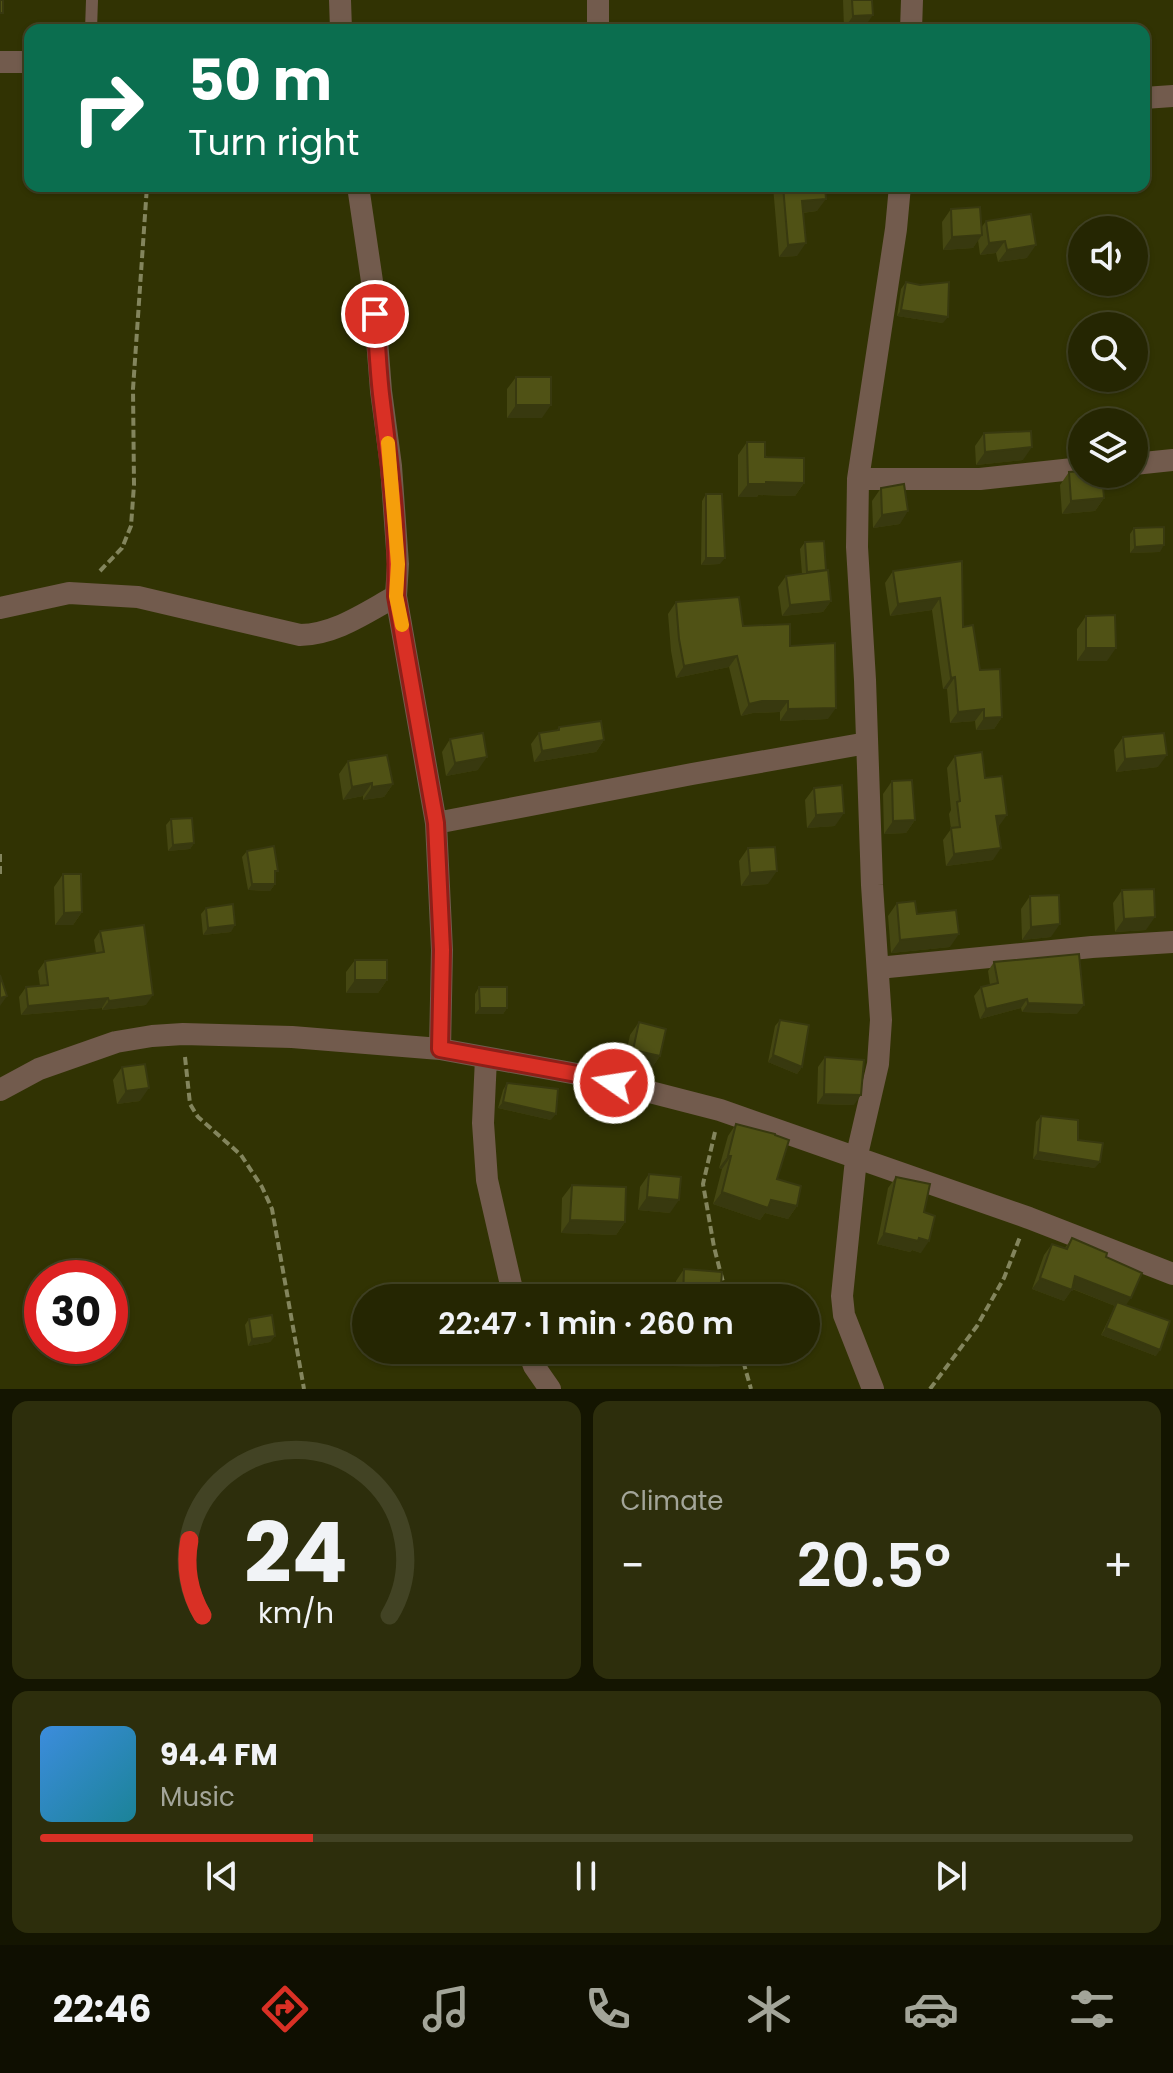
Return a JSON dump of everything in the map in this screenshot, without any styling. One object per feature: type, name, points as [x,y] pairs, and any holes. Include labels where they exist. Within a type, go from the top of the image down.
[{"type":"street","points":[[340,0],[341,24]]},
{"type":"street","points":[[598,0],[598,24]]},
{"type":"street","points":[[911,24],[912,0]]},
{"type":"street","points":[[0,62],[24,62]]},
{"type":"street","points":[[1150,98],[1173,96]]},
{"type":"street","points":[[359,192],[373,288],[381,391],[391,466],[398,564],[396,596],[436,823],[442,950],[440,1049]]},
{"type":"street","points":[[873,1389],[844,1315],[842,1296],[856,1159],[878,1064],[881,1020],[857,547],[858,479],[899,192]]},
{"type":"street","points":[[1148,463],[1173,460]]},
{"type":"street","points":[[858,479],[980,479],[1068,470]]},
{"type":"street","points":[[0,608],[69,593],[138,597],[300,635],[315,635],[334,629],[396,596]]},
{"type":"street","points":[[436,823],[867,743]]},
{"type":"street","points":[[878,968],[1173,942]]},
{"type":"street","points":[[0,1090],[39,1069],[116,1042],[183,1034],[292,1037],[440,1049],[588,1076],[720,1110],[1029,1218],[1173,1274]]},
{"type":"street","points":[[486,1058],[483,1123],[487,1180],[511,1284]]},
{"type":"street","points":[[533,1364],[550,1389]]},
{"type":"lane","points":[[91,24],[92,0]]},
{"type":"path","points":[[69,593],[111,561],[122,548],[131,526],[134,485],[133,389],[147,192]]},
{"type":"path","points":[[0,854],[0,877]]},
{"type":"path","points":[[183,1034],[190,1104],[198,1117],[241,1155],[272,1209],[304,1389]]},
{"type":"path","points":[[720,1110],[703,1184],[723,1284]]},
{"type":"path","points":[[930,1389],[977,1326],[1004,1278],[1029,1218]]},
{"type":"path","points":[[744,1364],[751,1389]]},
{"type":"building","points":[[852,0],[872,0],[873,15],[853,16]]},
{"type":"building","points":[[784,192],[825,192],[826,199],[802,201],[806,243],[788,245]]},
{"type":"building","points":[[980,207],[982,235],[952,237],[951,209]]},
{"type":"building","points":[[1031,214],[1036,245],[1007,250],[1005,241],[989,243],[986,221]]},
{"type":"building","points":[[906,282],[920,285],[949,282],[948,317],[901,310]]},
{"type":"building","points":[[516,377],[551,377],[551,405],[516,405]]},
{"type":"building","points":[[1031,431],[1032,447],[985,452],[984,433]]},
{"type":"building","points":[[747,442],[765,442],[765,457],[804,458],[804,483],[748,484]]},
{"type":"building","points":[[904,484],[908,511],[882,515],[881,488]]},
{"type":"building","points":[[1070,488],[1103,488],[1104,498],[1071,501]]},
{"type":"building","points":[[706,494],[722,494],[725,558],[706,558]]},
{"type":"building","points":[[1164,527],[1164,545],[1135,547],[1134,528]]},
{"type":"building","points":[[824,541],[826,570],[807,572],[805,542]]},
{"type":"building","points":[[962,561],[963,627],[973,625],[980,670],[1000,669],[1002,717],[984,718],[984,709],[958,712],[955,677],[951,678],[940,598],[898,604],[893,571]]},
{"type":"building","points":[[828,570],[831,601],[790,605],[786,576]]},
{"type":"building","points":[[739,597],[743,626],[790,624],[790,646],[835,643],[836,708],[788,709],[788,701],[749,704],[737,656],[684,666],[676,602]]},
{"type":"building","points":[[1115,615],[1116,648],[1086,648],[1086,616]]},
{"type":"building","points":[[601,721],[604,740],[542,751],[539,733]]},
{"type":"building","points":[[483,733],[487,757],[455,763],[450,739]]},
{"type":"building","points":[[1164,733],[1167,755],[1125,759],[1123,737]]},
{"type":"building","points":[[982,752],[985,778],[1002,776],[1007,815],[996,816],[1001,848],[954,854],[951,828],[960,827],[955,756]]},
{"type":"building","points":[[387,755],[393,784],[372,787],[372,783],[352,787],[348,761]]},
{"type":"building","points":[[912,780],[915,820],[893,821],[892,781]]},
{"type":"building","points":[[842,785],[844,813],[816,815],[814,788]]},
{"type":"building","points":[[192,818],[194,843],[173,845],[171,819]]},
{"type":"building","points":[[274,846],[278,871],[275,871],[275,884],[252,884],[247,851]]},
{"type":"building","points":[[775,847],[777,871],[750,873],[748,848]]},
{"type":"building","points":[[63,874],[81,874],[82,912],[64,913]]},
{"type":"building","points":[[1154,889],[1155,917],[1124,919],[1122,890]]},
{"type":"building","points":[[1059,895],[1060,924],[1031,927],[1030,896]]},
{"type":"building","points":[[915,901],[917,914],[956,910],[959,934],[900,940],[897,903]]},
{"type":"building","points":[[233,904],[235,925],[208,928],[206,908]]},
{"type":"building","points":[[144,925],[153,995],[28,1006],[26,987],[48,985],[45,961],[104,952],[100,931]]},
{"type":"building","points":[[1079,954],[1084,1005],[1028,1003],[1027,999],[986,1009],[981,987],[998,983],[994,962]]},
{"type":"building","points":[[355,960],[387,960],[387,980],[355,980]]},
{"type":"building","points":[[0,975],[7,996],[0,998]]},
{"type":"building","points":[[479,987],[507,987],[507,1008],[480,1008]]},
{"type":"building","points":[[780,1020],[809,1025],[802,1067],[773,1055]]},
{"type":"building","points":[[639,1022],[666,1029],[660,1056],[633,1050]]},
{"type":"building","points":[[825,1057],[864,1060],[861,1095],[824,1094]]},
{"type":"building","points":[[145,1064],[149,1088],[126,1091],[122,1067]]},
{"type":"building","points":[[507,1083],[558,1089],[556,1114],[503,1102]]},
{"type":"building","points":[[1041,1116],[1078,1120],[1078,1140],[1103,1143],[1100,1162],[1038,1152]]},
{"type":"building","points":[[736,1124],[789,1140],[777,1179],[801,1186],[797,1206],[771,1200],[768,1208],[722,1192]]},
{"type":"building","points":[[649,1174],[681,1177],[679,1200],[647,1197]]},
{"type":"building","points":[[896,1177],[930,1184],[924,1212],[935,1216],[929,1241],[884,1233]]},
{"type":"building","points":[[572,1185],[626,1187],[625,1222],[570,1220]]},
{"type":"building","points":[[1072,1238],[1142,1273],[1131,1298],[1075,1276],[1072,1290],[1040,1278],[1052,1244],[1067,1249]]},
{"type":"building","points":[[684,1269],[722,1272],[721,1284],[683,1284]]},
{"type":"building","points":[[1117,1302],[1170,1321],[1160,1350],[1106,1328]]},
{"type":"building","points":[[272,1315],[275,1336],[252,1339],[249,1319]]},
{"type":"slow traffic","points":[[388,443],[398,564],[396,596],[402,625]]},
{"type":"route","points":[[375,314],[391,466],[398,564],[396,596],[436,823],[442,950],[440,1049],[614,1083]]}]
